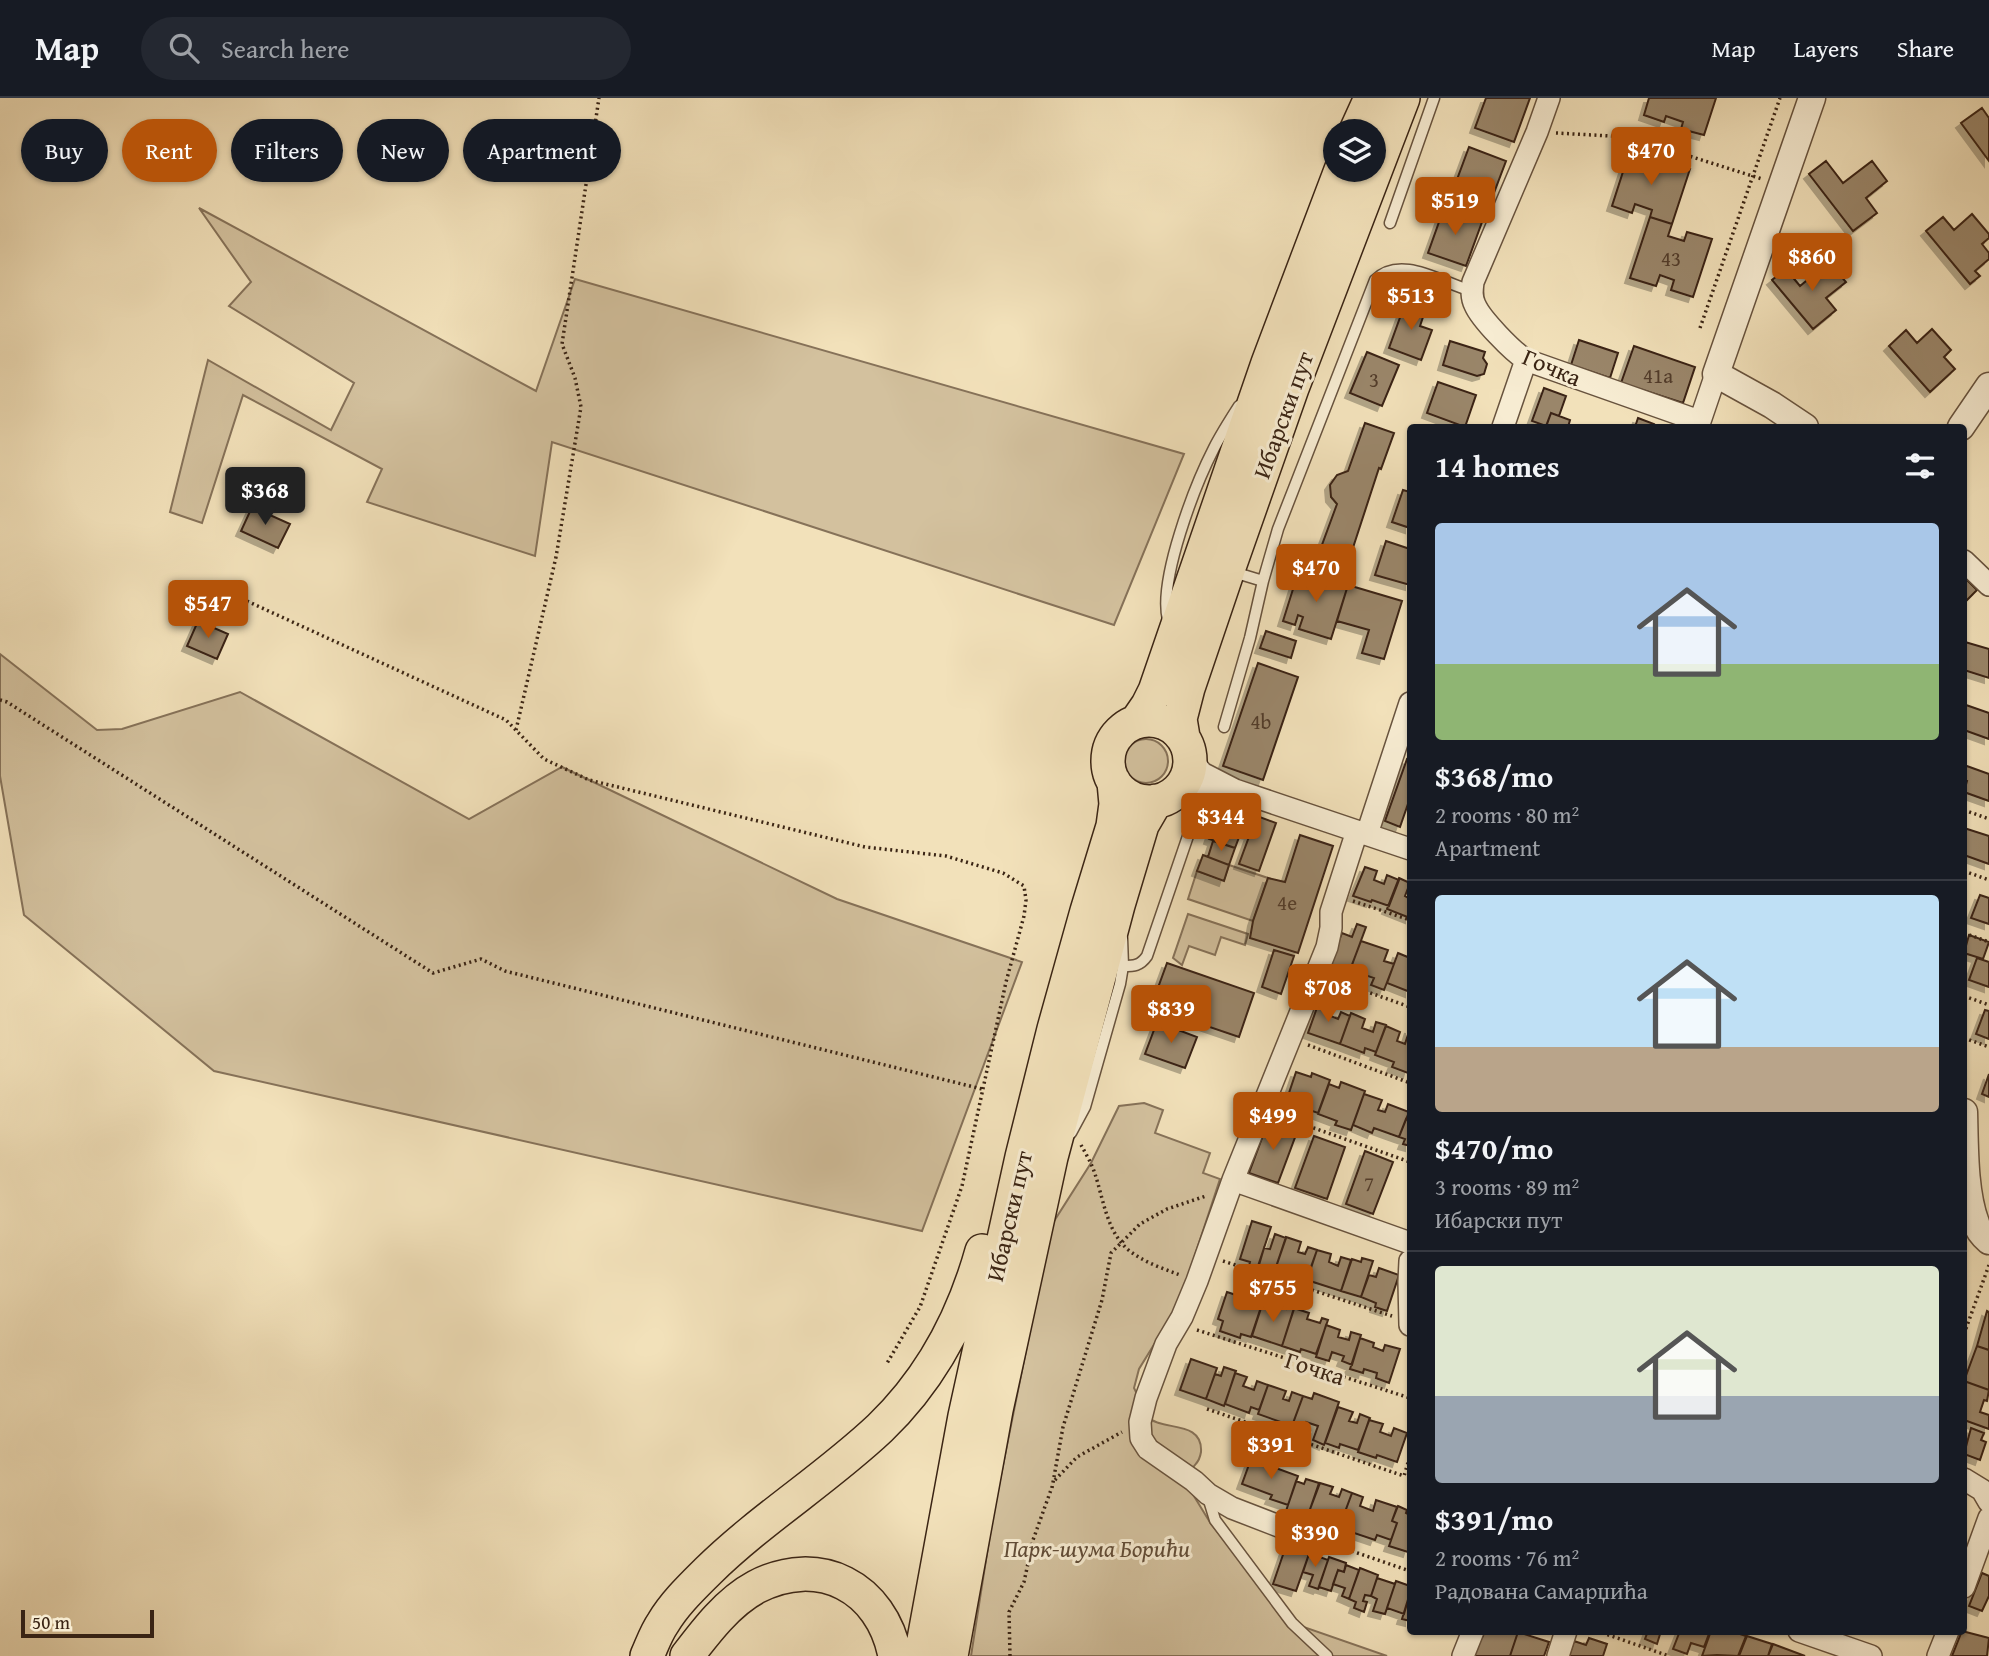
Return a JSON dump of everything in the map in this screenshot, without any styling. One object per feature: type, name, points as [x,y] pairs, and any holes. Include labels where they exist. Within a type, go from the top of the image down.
[{"type":"main road","points":[[1361,119],[1371,98]]},
{"type":"main road","name":"Ибарски пут","points":[[1186,743],[1180,719],[1188,688],[1292,388],[1403,98]]},
{"type":"main road","name":"Ибарски пут","points":[[1137,721],[1155,691],[1268,363],[1336,182]]},
{"type":"main road","points":[[1137,721],[1162,722],[1177,730],[1186,743],[1189,770],[1180,789],[1164,798],[1146,802],[1128,796],[1114,782],[1109,772],[1109,751],[1119,733],[1137,721]]},
{"type":"main road","name":"Ибарски пут","points":[[951,1656],[999,1397],[1037,1157],[1054,1029],[1113,826],[1116,804],[1114,782]]},
{"type":"main road","name":"Ибарски пут","points":[[921,1656],[965,1416],[1037,1157],[1142,825],[1164,798]]},
{"type":"main road","points":[[647,1656],[662,1623],[684,1594],[733,1547],[880,1428],[925,1376],[939,1356],[962,1310],[975,1276],[994,1204],[1005,1178],[1037,1157]]},
{"type":"main road","points":[[687,1656],[706,1631],[731,1606],[755,1588],[798,1573],[823,1574],[845,1582],[863,1595],[886,1628],[895,1656]]},
{"type":"street","points":[[1472,291],[1549,98]]},
{"type":"street","name":"Гочка","points":[[1472,291],[1478,312],[1513,350],[1526,360],[1698,424],[1812,98]]},
{"type":"street","points":[[1504,424],[1526,360]]},
{"type":"street","points":[[1716,374],[1800,424]]},
{"type":"street","points":[[1963,424],[1989,386]]},
{"type":"street","points":[[1967,564],[1989,585]]},
{"type":"street","points":[[1289,1530],[1232,1508],[1208,1494],[1148,1449],[1141,1437],[1140,1422],[1166,1344],[1179,1324],[1197,1281],[1232,1183],[1327,947],[1331,912],[1407,711]]},
{"type":"street","points":[[1186,743],[1202,773],[1236,790],[1407,848]]},
{"type":"street","points":[[1164,798],[1202,790],[1236,790]]},
{"type":"street","points":[[1967,1177],[1978,1236]]},
{"type":"street","points":[[1232,1183],[1407,1242]]},
{"type":"street","points":[[1967,1480],[1987,1488]]},
{"type":"street","points":[[1967,1579],[1989,1518]]},
{"type":"street","points":[[1464,1656],[1472,1635]]},
{"type":"street","points":[[1558,1656],[1565,1635]]},
{"type":"street","points":[[1810,1635],[1871,1656]]},
{"type":"street","points":[[1938,1656],[1946,1635]]},
{"type":"lane","points":[[1390,223],[1434,98]]},
{"type":"lane","points":[[1224,727],[1278,529],[1375,280],[1386,272],[1406,269],[1472,291]]},
{"type":"lane","points":[[1228,570],[1263,580]]},
{"type":"lane","points":[[1123,966],[1135,966],[1142,963],[1147,956],[1188,836]]},
{"type":"lane","points":[[1037,1157],[1072,1131],[1085,1107],[1095,1076],[1123,966],[1118,905]]},
{"type":"lane","points":[[1208,1494],[1215,1520],[1292,1623],[1327,1656]]},
{"type":"path","points":[[516,730],[556,557],[581,407],[575,378],[562,344],[599,98]]},
{"type":"path","points":[[1700,328],[1780,98]]},
{"type":"path","points":[[1537,132],[1629,137],[1782,186]]},
{"type":"path","points":[[212,585],[506,720],[544,759],[589,780],[865,847],[946,856],[1003,873],[1024,886],[1024,916],[1006,982],[961,1186],[920,1307],[886,1365]]},
{"type":"path","points":[[0,700],[433,973],[481,959],[505,971],[982,1089]]},
{"type":"path","points":[[1967,811],[1989,819]]},
{"type":"path","points":[[1967,872],[1989,880]]},
{"type":"path","points":[[1337,895],[1407,919]]},
{"type":"path","points":[[1967,934],[1989,942]]},
{"type":"path","points":[[1316,974],[1407,1006]]},
{"type":"path","points":[[1967,997],[1989,1005]]},
{"type":"path","points":[[1290,1038],[1407,1082]]},
{"type":"path","points":[[1967,1039],[1989,1047]]},
{"type":"path","points":[[1261,1109],[1407,1161]]},
{"type":"path","points":[[1072,1131],[1091,1163],[1113,1228],[1122,1242],[1130,1251],[1158,1266],[1197,1281]]},
{"type":"path","points":[[1052,1488],[1063,1427],[1102,1300],[1111,1253],[1140,1224],[1167,1209],[1200,1199],[1232,1183]]},
{"type":"path","points":[[1207,1256],[1407,1323]]},
{"type":"path","points":[[1967,1326],[1989,1265]]},
{"type":"path","name":"Гочка","points":[[1179,1324],[1407,1397]]},
{"type":"path","points":[[1208,1409],[1404,1476],[1407,1466]]},
{"type":"path","points":[[1010,1656],[1009,1612],[1024,1582],[1033,1540],[1056,1479],[1077,1457],[1140,1422]]},
{"type":"path","points":[[1289,1530],[1407,1570]]},
{"type":"path","points":[[1609,1635],[1669,1656]]},
{"type":"green space","points":[[199,208],[536,391],[575,279],[1184,454],[1114,625],[552,442],[535,556],[367,502],[382,469],[243,395],[202,523],[170,512],[208,360],[331,430],[354,383],[229,306],[251,282]]},
{"type":"green space","points":[[0,654],[97,730],[122,729],[240,692],[469,819],[562,767],[837,899],[1022,962],[922,1231],[214,1071],[24,915],[0,776]]},
{"type":"green space","points":[[1146,739],[1161,746],[1168,761],[1161,776],[1146,783],[1131,776],[1124,761],[1131,746]]},
{"type":"green space","points":[[1229,865],[1268,878],[1253,921],[1188,899],[1197,871],[1224,880]]},
{"type":"green space","points":[[1188,914],[1248,934],[1245,945],[1221,937],[1215,955],[1189,946],[1182,965],[1173,958]]},
{"type":"green space","name":"Парк-шума Борићи","points":[[1144,1103],[1163,1110],[1155,1133],[1210,1153],[1203,1173],[1220,1179],[1179,1304],[1139,1369],[1134,1388],[1149,1418],[1196,1435],[1201,1452],[1190,1473],[1189,1488],[1211,1524],[1292,1623],[1387,1656],[971,1656],[993,1515],[1051,1226],[1091,1163],[1119,1106]]},
{"type":"building","points":[[1486,98],[1530,98],[1514,142],[1475,128]]},
{"type":"building","points":[[1649,98],[1716,98],[1704,135],[1681,129],[1683,122],[1666,116],[1664,122],[1644,115]]},
{"type":"building","points":[[1982,108],[1989,118],[1989,161],[1961,123]]},
{"type":"building","points":[[1469,147],[1506,161],[1489,206],[1452,193]]},
{"type":"building","points":[[1630,150],[1656,158],[1653,166],[1667,171],[1669,162],[1690,169],[1672,224],[1650,217],[1652,210],[1635,204],[1632,213],[1612,206]]},
{"type":"building","points":[[1826,161],[1843,183],[1872,161],[1887,181],[1866,198],[1877,213],[1853,231],[1809,174]]},
{"type":"building","points":[[1444,208],[1482,222],[1466,266],[1428,253]]},
{"type":"building","points":[[1972,214],[1989,234],[1989,238],[1982,244],[1989,253],[1989,259],[1975,271],[1980,276],[1970,284],[1926,231],[1943,217],[1954,230]]},
{"type":"building","points":[[1650,217],[1672,224],[1668,236],[1684,241],[1687,232],[1712,239],[1693,297],[1671,290],[1674,280],[1660,275],[1656,286],[1630,278]]},
{"type":"building","points":[[1829,262],[1846,282],[1826,298],[1836,310],[1813,329],[1772,280],[1786,269],[1800,286]]},
{"type":"building","points":[[1406,301],[1426,308],[1420,326],[1432,330],[1421,360],[1389,348]]},
{"type":"building","points":[[1932,329],[1951,350],[1944,357],[1955,369],[1930,392],[1889,346],[1906,330],[1917,343]]},
{"type":"building","points":[[1579,340],[1618,353],[1610,378],[1571,365]]},
{"type":"building","points":[[1450,341],[1485,352],[1483,358],[1487,364],[1484,374],[1477,376],[1443,365]]},
{"type":"building","points":[[1634,346],[1695,367],[1683,403],[1621,383]]},
{"type":"building","points":[[1367,352],[1399,365],[1382,406],[1350,393]]},
{"type":"building","points":[[1438,382],[1476,395],[1466,424],[1457,424],[1427,413]]},
{"type":"building","points":[[1544,388],[1566,396],[1559,416],[1551,413],[1547,424],[1532,421]]},
{"type":"building","points":[[1551,413],[1570,420],[1569,424],[1547,424]]},
{"type":"building","points":[[1638,418],[1654,424],[1636,424]]},
{"type":"building","points":[[1365,423],[1394,433],[1381,469],[1379,468],[1348,563],[1319,553],[1337,504],[1331,497],[1330,485],[1337,475],[1348,471]]},
{"type":"building","points":[[1403,490],[1407,491],[1407,527],[1392,522]]},
{"type":"building","points":[[252,507],[290,524],[278,548],[241,531]]},
{"type":"building","points":[[1386,541],[1407,548],[1407,584],[1375,575]]},
{"type":"building","points":[[1299,570],[1348,585],[1331,639],[1299,629],[1303,617],[1298,615],[1295,625],[1283,621]]},
{"type":"building","points":[[1967,580],[1977,590],[1967,600]]},
{"type":"building","points":[[1348,585],[1402,601],[1384,659],[1362,653],[1369,630],[1337,621]]},
{"type":"building","points":[[198,621],[228,634],[217,659],[187,646]]},
{"type":"building","points":[[1266,631],[1296,641],[1291,658],[1260,648]]},
{"type":"building","points":[[1967,643],[1989,649],[1989,678],[1967,671]]},
{"type":"building","points":[[1258,663],[1298,677],[1263,780],[1223,766]]},
{"type":"building","points":[[1967,705],[1989,713],[1989,739],[1967,731]]},
{"type":"building","points":[[1407,759],[1407,807],[1400,827],[1385,821]]},
{"type":"building","points":[[1967,766],[1989,774],[1989,801],[1967,793]]},
{"type":"building","points":[[1221,805],[1256,820],[1257,816],[1276,823],[1259,871],[1239,864],[1250,834],[1241,832],[1235,848],[1209,839]]},
{"type":"building","points":[[1967,829],[1989,836],[1989,864],[1967,856]]},
{"type":"building","points":[[1300,835],[1333,846],[1298,953],[1250,938],[1268,878],[1285,882]]},
{"type":"building","points":[[1213,841],[1235,848],[1229,865],[1208,857]]},
{"type":"building","points":[[1203,855],[1229,865],[1224,881],[1197,871]]},
{"type":"building","points":[[1365,867],[1377,871],[1374,880],[1384,884],[1387,875],[1399,880],[1389,906],[1353,896]]},
{"type":"building","points":[[1399,878],[1407,882],[1407,917],[1387,909]]},
{"type":"building","points":[[1980,895],[1989,898],[1989,924],[1971,918]]},
{"type":"building","points":[[1357,924],[1366,927],[1349,973],[1329,966],[1342,933],[1352,937]]},
{"type":"building","points":[[1969,935],[1989,942],[1983,959],[1967,954]]},
{"type":"building","points":[[1361,941],[1388,950],[1384,961],[1394,964],[1384,990],[1371,985],[1374,978],[1350,970]]},
{"type":"building","points":[[1274,950],[1294,956],[1281,994],[1262,987]]},
{"type":"building","points":[[1398,953],[1407,957],[1407,991],[1387,983]]},
{"type":"building","points":[[1977,958],[1989,962],[1989,987],[1969,980]]},
{"type":"building","points":[[1167,963],[1254,993],[1239,1037],[1151,1007]]},
{"type":"building","points":[[1319,1002],[1331,1006],[1328,1015],[1338,1019],[1341,1012],[1350,1016],[1340,1044],[1308,1033]]},
{"type":"building","points":[[1985,1010],[1989,1011],[1989,1039],[1976,1034]]},
{"type":"building","points":[[1351,1013],[1365,1019],[1362,1028],[1373,1032],[1376,1022],[1386,1025],[1376,1052],[1365,1048],[1364,1053],[1340,1044]]},
{"type":"building","points":[[1157,1022],[1197,1037],[1185,1068],[1145,1054]]},
{"type":"building","points":[[1386,1026],[1400,1032],[1397,1041],[1405,1044],[1407,1038],[1407,1073],[1392,1067],[1394,1062],[1375,1055]]},
{"type":"building","points":[[1296,1072],[1311,1077],[1312,1073],[1330,1080],[1318,1113],[1286,1102]]},
{"type":"building","points":[[1989,1074],[1989,1097],[1982,1094]]},
{"type":"building","points":[[1341,1082],[1365,1091],[1351,1130],[1335,1125],[1337,1121],[1318,1114],[1329,1084],[1339,1088]]},
{"type":"building","points":[[1364,1094],[1382,1100],[1378,1110],[1385,1112],[1388,1104],[1407,1111],[1399,1137],[1374,1128],[1372,1133],[1353,1125]]},
{"type":"building","points":[[1406,1119],[1407,1145],[1403,1144],[1405,1139],[1399,1137]]},
{"type":"building","points":[[1268,1122],[1297,1132],[1278,1183],[1249,1173]]},
{"type":"building","points":[[1314,1136],[1345,1147],[1327,1199],[1295,1188]]},
{"type":"building","points":[[1365,1151],[1393,1162],[1373,1214],[1346,1204]]},
{"type":"building","points":[[1252,1221],[1271,1227],[1257,1269],[1249,1266],[1250,1262],[1240,1259]]},
{"type":"building","points":[[1275,1234],[1286,1238],[1275,1270],[1259,1265],[1264,1248],[1270,1249]]},
{"type":"building","points":[[1286,1237],[1301,1242],[1298,1252],[1305,1254],[1308,1247],[1317,1250],[1306,1281],[1275,1270]]},
{"type":"building","points":[[1317,1250],[1331,1254],[1329,1262],[1338,1266],[1341,1257],[1351,1260],[1341,1291],[1307,1280]]},
{"type":"building","points":[[1362,1258],[1373,1261],[1361,1297],[1341,1291],[1352,1259],[1361,1262]]},
{"type":"building","points":[[1379,1268],[1399,1275],[1387,1311],[1375,1307],[1376,1303],[1361,1297],[1369,1275],[1376,1277]]},
{"type":"building","points":[[1227,1292],[1251,1300],[1253,1292],[1265,1295],[1251,1337],[1241,1334],[1240,1338],[1220,1331],[1223,1321],[1218,1319]]},
{"type":"building","points":[[1262,1305],[1294,1309],[1282,1346],[1252,1336]]},
{"type":"building","points":[[1294,1308],[1309,1313],[1307,1319],[1320,1323],[1322,1318],[1328,1320],[1316,1354],[1282,1346]]},
{"type":"building","points":[[1987,1311],[1989,1312],[1989,1350],[1977,1346]]},
{"type":"building","points":[[1326,1325],[1340,1330],[1338,1337],[1349,1340],[1351,1332],[1361,1335],[1352,1365],[1342,1361],[1344,1356],[1332,1352],[1329,1361],[1316,1357]]},
{"type":"building","points":[[1360,1338],[1374,1343],[1373,1347],[1383,1351],[1385,1345],[1400,1349],[1389,1383],[1376,1378],[1377,1373],[1350,1369]]},
{"type":"building","points":[[1977,1346],[1989,1350],[1989,1390],[1967,1382],[1967,1373]]},
{"type":"building","points":[[1191,1359],[1217,1368],[1206,1399],[1180,1390]]},
{"type":"building","points":[[1224,1367],[1236,1371],[1224,1406],[1206,1399],[1215,1374],[1221,1376]]},
{"type":"building","points":[[1235,1373],[1247,1377],[1243,1386],[1254,1390],[1257,1381],[1268,1385],[1259,1410],[1251,1407],[1249,1413],[1225,1404]]},
{"type":"building","points":[[1967,1382],[1989,1390],[1987,1401],[1984,1400],[1980,1412],[1989,1415],[1989,1429],[1967,1421]]},
{"type":"building","points":[[1268,1385],[1286,1391],[1283,1399],[1289,1401],[1292,1392],[1303,1396],[1292,1426],[1258,1414]]},
{"type":"building","points":[[1314,1393],[1339,1402],[1324,1445],[1313,1440],[1318,1426],[1306,1422],[1303,1430],[1292,1426],[1303,1396],[1312,1399]]},
{"type":"building","points":[[1338,1407],[1353,1412],[1349,1421],[1357,1423],[1360,1414],[1370,1418],[1358,1450],[1340,1444],[1339,1448],[1325,1443]]},
{"type":"building","points":[[1369,1420],[1383,1424],[1380,1432],[1391,1436],[1394,1428],[1407,1433],[1397,1462],[1358,1452]]},
{"type":"building","points":[[1971,1428],[1984,1433],[1981,1440],[1986,1442],[1980,1460],[1967,1455]]},
{"type":"building","points":[[1251,1459],[1298,1476],[1288,1505],[1270,1499],[1272,1495],[1242,1484]]},
{"type":"building","points":[[1306,1479],[1319,1483],[1307,1518],[1286,1511],[1296,1481],[1304,1484]]},
{"type":"building","points":[[1320,1483],[1333,1487],[1330,1494],[1339,1497],[1342,1489],[1352,1493],[1339,1528],[1324,1522],[1326,1518],[1309,1512]]},
{"type":"building","points":[[1352,1493],[1363,1497],[1360,1506],[1373,1511],[1376,1500],[1397,1507],[1392,1521],[1397,1523],[1391,1540],[1377,1535],[1375,1540],[1339,1528]]},
{"type":"building","points":[[1398,1506],[1407,1510],[1407,1552],[1389,1546],[1397,1523],[1392,1521]]},
{"type":"building","points":[[1287,1543],[1310,1551],[1296,1591],[1273,1584]]},
{"type":"building","points":[[1310,1551],[1328,1560],[1318,1589],[1309,1586],[1313,1575],[1303,1572]]},
{"type":"building","points":[[1329,1557],[1346,1563],[1344,1572],[1338,1570],[1331,1591],[1319,1587]]},
{"type":"building","points":[[1346,1565],[1359,1570],[1349,1599],[1342,1596],[1345,1588],[1333,1584],[1338,1570],[1344,1572]]},
{"type":"building","points":[[1360,1568],[1378,1575],[1371,1596],[1365,1595],[1363,1601],[1367,1602],[1364,1612],[1354,1608],[1356,1602],[1349,1599]]},
{"type":"building","points":[[1982,1573],[1989,1576],[1989,1596],[1982,1611],[1969,1606]]},
{"type":"building","points":[[1377,1578],[1395,1584],[1385,1614],[1373,1611],[1377,1599],[1371,1596]]},
{"type":"building","points":[[1396,1581],[1407,1585],[1404,1614],[1387,1608]]},
{"type":"building","points":[[1407,1603],[1407,1620],[1402,1619]]},
{"type":"building","points":[[1967,1632],[1989,1638],[1987,1656],[1952,1656],[1960,1635],[1967,1635]]},
{"type":"building","points":[[1480,1635],[1517,1635],[1510,1656],[1472,1656]]},
{"type":"building","points":[[1517,1635],[1527,1635],[1549,1642],[1544,1656],[1510,1656]]},
{"type":"building","points":[[1646,1635],[1660,1635],[1657,1644],[1645,1639]]},
{"type":"building","points":[[1678,1635],[1708,1635],[1704,1647],[1691,1643],[1687,1654],[1673,1649]]},
{"type":"building","points":[[1710,1635],[1746,1636],[1738,1656],[1702,1656]]},
{"type":"building","points":[[1747,1636],[1772,1644],[1768,1656],[1739,1656]]},
{"type":"building","points":[[1589,1638],[1607,1644],[1603,1656],[1569,1656],[1574,1641],[1586,1645]]},
{"type":"building","points":[[1773,1644],[1805,1656],[1768,1656]]}]
